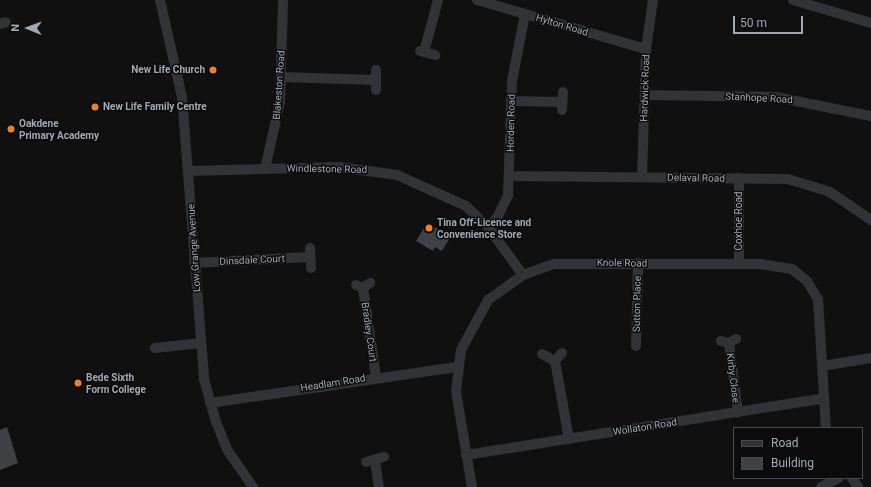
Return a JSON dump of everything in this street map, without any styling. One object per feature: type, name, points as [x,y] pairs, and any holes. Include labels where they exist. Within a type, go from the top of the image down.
[{"type":"street","name":"Low Grange Avenue","points":[[160,0],[182,97],[201,343],[210,403],[228,451],[253,487]]},
{"type":"street","name":"Blakeston Road","points":[[265,169],[277,124],[281,77],[283,0]]},
{"type":"street","points":[[435,55],[422,52],[438,0]]},
{"type":"street","name":"Hylton Road","points":[[478,0],[646,48]]},
{"type":"street","name":"Hardwick Road","points":[[642,177],[646,48],[653,0]]},
{"type":"street","points":[[793,0],[871,23]]},
{"type":"street","name":"Horden Road","points":[[488,227],[503,207],[510,176],[511,101],[526,14]]},
{"type":"street","points":[[281,77],[376,85],[376,70]]},
{"type":"street","name":"Stanhope Road","points":[[644,94],[776,97],[871,116]]},
{"type":"street","points":[[511,101],[562,101]]},
{"type":"street","name":"Windlestone Road","points":[[188,171],[358,168],[397,175],[456,201],[488,227],[523,275]]},
{"type":"street","name":"Delaval Road","points":[[510,176],[788,179],[816,186],[870,217]]},
{"type":"street","name":"Coxhoe Road","points":[[739,178],[739,264]]},
{"type":"street","name":"Dinsdale Court","points":[[194,264],[310,253],[311,268]]},
{"type":"street","name":"Knole Road","points":[[472,487],[456,391],[458,367],[466,337],[480,311],[499,291],[523,275],[575,262],[783,266],[807,281],[818,300],[826,427]]},
{"type":"street","name":"Sutton Place","points":[[636,346],[638,263]]},
{"type":"street","name":"Bradley Court","points":[[363,286],[376,377]]},
{"type":"street","name":"Kirby Close","points":[[729,341],[738,412]]},
{"type":"street","points":[[154,348],[201,343]]},
{"type":"street","points":[[542,354],[558,357],[569,439]]},
{"type":"street","points":[[822,366],[871,358]]},
{"type":"street","name":"Headlam Road","points":[[210,403],[376,377],[458,367]]},
{"type":"street","name":"Wollaton Road","points":[[466,455],[824,398]]},
{"type":"street","points":[[375,460],[380,487]]},
{"type":"street","points":[[821,487],[837,479]]},
{"type":"building","points":[[427,223],[451,236],[442,251],[435,247],[433,251],[416,241]]},
{"type":"building","points":[[7,427],[18,463],[0,470],[0,430]]},
{"type":"place","name":"New Life Church","points":[[213,70]]},
{"type":"place","name":"New Life Family Centre","points":[[95,107]]},
{"type":"place","name":"Oakdene Primary Academy","points":[[11,129]]},
{"type":"place","name":"Tina Off-Licence and Convenience Store","points":[[429,228]]},
{"type":"place","name":"Bede Sixth Form College","points":[[78,383]]}]
